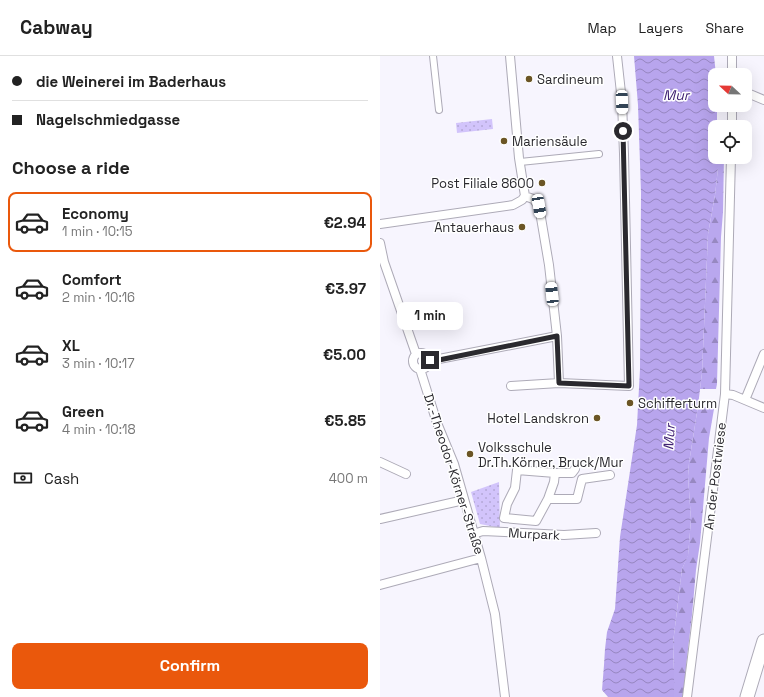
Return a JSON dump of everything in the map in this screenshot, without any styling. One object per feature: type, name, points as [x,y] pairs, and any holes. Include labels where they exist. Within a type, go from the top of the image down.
[{"type":"main road","points":[[747,697],[764,641]]},
{"type":"street","points":[[433,56],[439,110]]},
{"type":"street","points":[[380,224],[513,205],[522,200],[525,196],[510,56]]},
{"type":"street","points":[[511,386],[559,383],[629,386],[624,154],[622,102],[617,56]]},
{"type":"street","points":[[732,56],[732,68]]},
{"type":"street","points":[[752,95],[764,100]]},
{"type":"street","points":[[522,161],[599,154]]},
{"type":"street","name":"An der Postwiese","points":[[687,697],[725,394],[731,164]]},
{"type":"street","points":[[525,196],[533,199],[539,206],[549,265],[557,336],[559,383]]},
{"type":"street","points":[[380,243],[382,263],[416,354],[414,363],[417,368],[420,369],[427,367],[430,360],[429,356],[425,353],[419,352],[416,354]]},
{"type":"street","points":[[430,360],[439,360],[557,336]]},
{"type":"street","points":[[744,400],[764,354]]},
{"type":"street","name":"Dr.-Theodor-Körner-Straße","points":[[420,369],[437,422],[454,464],[481,558],[494,614],[505,697]]},
{"type":"street","points":[[725,394],[733,395],[764,408]]},
{"type":"street","points":[[380,462],[406,474]]},
{"type":"street","name":"Murpark","points":[[555,473],[554,482],[548,499],[536,521],[504,518],[507,504],[515,488],[517,470],[572,473],[575,469]]},
{"type":"street","points":[[548,499],[577,500],[582,479],[610,475]]},
{"type":"street","points":[[380,519],[464,500]]},
{"type":"street","points":[[504,518],[504,532]]},
{"type":"street","name":"Murpark","points":[[473,534],[483,531],[564,536],[596,533]]},
{"type":"street","points":[[380,585],[481,558]]},
{"type":"shaded area","points":[[492,119],[493,129],[457,133],[456,123]]},
{"type":"shaded area","points":[[499,482],[500,528],[480,524],[471,492]]},
{"type":"green space","points":[[718,164],[724,164],[717,384],[716,389],[700,389],[708,234]]},
{"type":"green space","points":[[698,406],[714,409],[709,438],[700,543],[683,697],[674,697],[673,643],[682,569],[688,555],[691,520],[688,476]]},
{"type":"water","name":"Mur","points":[[634,56],[714,56],[715,68],[708,68],[708,112],[717,112],[717,120],[708,120],[708,164],[718,164],[718,168],[708,234],[702,373],[689,463],[688,476],[691,520],[688,556],[682,569],[673,643],[674,697],[608,697],[602,690],[607,632],[615,609],[620,537],[637,425],[640,369],[641,193],[638,105]]},
{"type":"place","name":"Sardineum","points":[[529,79]]},
{"type":"place","name":"Mariensäule","points":[[504,141]]},
{"type":"place","name":"Post Filiale 8600","points":[[542,183]]},
{"type":"place","name":"Antauerhaus","points":[[522,227]]},
{"type":"place","name":"Schifferturm","points":[[630,403]]},
{"type":"place","name":"Hotel Landskron","points":[[597,418]]},
{"type":"place","name":"Volksschule Dr.Th.Körner, Bruck/Mur","points":[[470,454]]},
{"type":"route","points":[[430,360],[439,360],[557,336],[559,383],[629,386],[623,131]]}]
